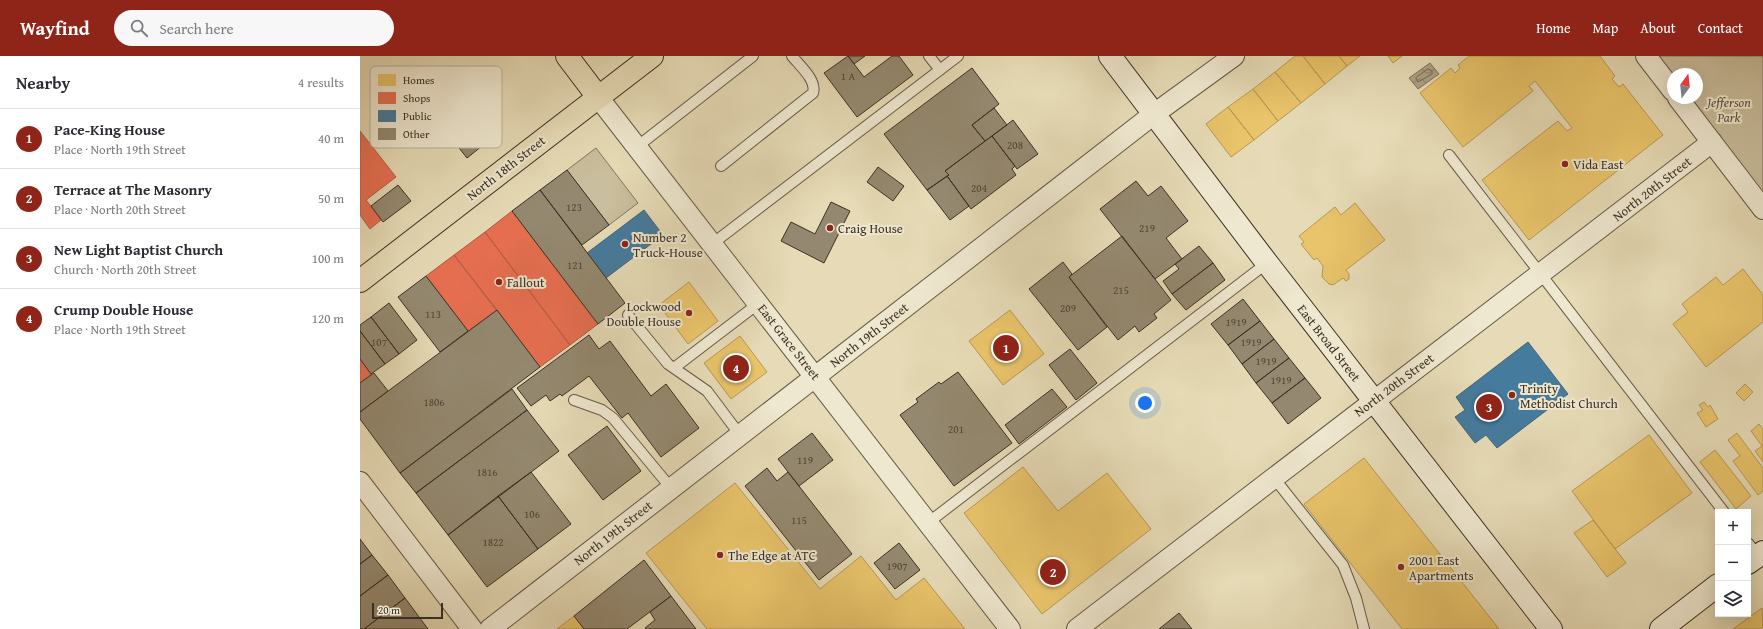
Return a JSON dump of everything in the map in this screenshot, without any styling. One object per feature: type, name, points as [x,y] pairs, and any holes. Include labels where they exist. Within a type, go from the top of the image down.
[{"type":"main road","name":"East Grace Street","points":[[567,56],[598,97]]},
{"type":"main road","name":"North 18th Street","points":[[360,281],[652,56]]},
{"type":"main road","name":"East Broad Street","points":[[1110,56],[1267,263],[1551,629]]},
{"type":"main road","points":[[1661,629],[1715,588]]},
{"type":"street","name":"North 19th Street","points":[[490,629],[1154,114],[1234,56]]},
{"type":"street","points":[[1646,56],[1667,83]]},
{"type":"street","name":"East Grace Street","points":[[598,97],[638,146],[1010,629]]},
{"type":"street","points":[[1683,104],[1763,209]]},
{"type":"street","name":"North 20th Street","points":[[1078,629],[1374,400],[1712,142]]},
{"type":"street","points":[[360,482],[472,629]]},
{"type":"lane","points":[[638,146],[752,56]]},
{"type":"lane","points":[[721,166],[813,93],[815,87],[792,56]]},
{"type":"lane","points":[[929,56],[940,70]]},
{"type":"lane","points":[[712,244],[958,56]]},
{"type":"lane","points":[[1449,155],[1722,509]]},
{"type":"lane","points":[[929,522],[1267,263]]},
{"type":"lane","points":[[674,368],[759,303]]},
{"type":"lane","points":[[628,315],[668,364],[707,391],[740,435]]},
{"type":"lane","points":[[574,400],[602,410],[612,418],[671,488]]},
{"type":"lane","points":[[1274,478],[1343,565],[1356,598],[1364,629]]},
{"type":"green space","name":"Jefferson Park","points":[[1646,56],[1763,56],[1763,209],[1683,104],[1703,104],[1703,68],[1667,68],[1667,83]]},
{"type":"green space","points":[[596,148],[638,203],[609,225],[567,170]]},
{"type":"water","points":[[1430,63],[1439,74],[1418,89],[1409,78]]},
{"type":"building: Homes","points":[[1295,56],[1303,56],[1325,84],[1301,103],[1275,72]]},
{"type":"building: Homes","points":[[1303,56],[1339,56],[1347,66],[1325,84]]},
{"type":"building: Homes","points":[[1339,56],[1360,56],[1347,66]]},
{"type":"building: Homes","points":[[1388,56],[1402,56],[1393,63]]},
{"type":"building: Homes","name":"Vida East","points":[[1469,56],[1600,56],[1615,76],[1612,79],[1619,87],[1623,84],[1663,135],[1529,240],[1482,180],[1558,121],[1567,131],[1572,128],[1535,81],[1529,86],[1533,91],[1463,147],[1420,93],[1451,68],[1455,73],[1460,68],[1458,65]]},
{"type":"building: Homes","points":[[1275,72],[1301,103],[1278,121],[1253,89]]},
{"type":"building: Homes","points":[[1253,89],[1278,121],[1254,140],[1228,107]]},
{"type":"building: Homes","points":[[1228,107],[1254,140],[1231,157],[1206,124]]},
{"type":"building: Homes","points":[[1355,203],[1385,240],[1346,270],[1349,274],[1349,279],[1346,281],[1343,278],[1333,285],[1329,284],[1322,277],[1323,266],[1317,258],[1314,260],[1301,244],[1304,242],[1299,236],[1335,207],[1341,215]]},
{"type":"building: Homes","points":[[1743,269],[1763,295],[1763,322],[1706,367],[1673,324],[1688,312],[1682,304],[1716,277],[1723,285]]},
{"type":"building: Homes","name":"Lockwood Double House","points":[[689,282],[718,321],[688,344],[659,305]]},
{"type":"building: Homes","points":[[1010,310],[1044,354],[1003,385],[969,341]]},
{"type":"building: Homes","points":[[740,336],[767,372],[731,399],[704,363]]},
{"type":"building: Homes","points":[[1745,384],[1753,392],[1744,401],[1736,393]]},
{"type":"building: Homes","points":[[1704,402],[1708,407],[1710,405],[1718,419],[1706,427],[1697,413],[1703,410],[1699,405]]},
{"type":"building: Homes","points":[[1759,424],[1763,429],[1763,462],[1755,451],[1762,446],[1751,431]]},
{"type":"building: Homes","points":[[1737,433],[1763,468],[1763,491],[1758,495],[1733,461],[1740,456],[1728,440]]},
{"type":"building: Homes","points":[[1649,435],[1692,493],[1615,549],[1572,491]]},
{"type":"building: Homes","points":[[1715,450],[1751,496],[1736,509],[1700,462]]},
{"type":"building: Homes","name":"2001 East Apartments","points":[[1364,458],[1499,629],[1402,629],[1304,504]]},
{"type":"building: Homes","points":[[1023,467],[1058,511],[1107,473],[1151,529],[1042,614],[964,513]]},
{"type":"building: Homes","name":"The Edge at ATC","points":[[735,483],[820,589],[861,556],[896,600],[924,578],[965,629],[707,629],[646,553]]},
{"type":"building: Homes","points":[[1593,520],[1626,563],[1607,577],[1574,533]]},
{"type":"building: Homes","points":[[1762,608],[1763,627],[1761,629],[1733,629],[1751,617]]},
{"type":"building: Homes","points":[[574,616],[584,629],[557,629]]},
{"type":"building: Shops","points":[[360,131],[370,144],[370,148],[373,148],[396,177],[366,200],[381,220],[370,229],[360,215]]},
{"type":"building: Shops","points":[[512,211],[598,324],[570,345],[485,232]]},
{"type":"building: Shops","name":"Fallout","points":[[485,232],[570,345],[540,367],[454,255]]},
{"type":"building: Shops","points":[[454,255],[497,310],[468,331],[426,276]]},
{"type":"building: Shops","points":[[360,359],[371,374],[360,383]]},
{"type":"building: Public","name":"Number 2 Truck-House","points":[[644,210],[663,235],[606,278],[587,253]]},
{"type":"building: Public","name":"Trinity Methodist Church","points":[[1528,342],[1568,394],[1497,448],[1486,435],[1475,443],[1455,417],[1465,410],[1456,397]]},
{"type":"building: Other","points":[[848,56],[865,56],[854,64]]},
{"type":"building: Other","points":[[848,56],[864,77],[892,56],[899,56],[913,75],[857,117],[824,73]]},
{"type":"building: Other","points":[[972,68],[999,104],[972,125],[985,141],[945,171],[949,175],[927,190],[884,134]]},
{"type":"building: Other","points":[[994,108],[1007,125],[985,141],[972,125]]},
{"type":"building: Other","points":[[1013,120],[1038,154],[1017,169],[992,136]]},
{"type":"building: Other","points":[[992,136],[1015,166],[1012,169],[1016,175],[971,209],[945,171]]},
{"type":"building: Other","points":[[459,148],[480,148],[467,158]]},
{"type":"building: Other","points":[[878,167],[904,186],[893,201],[867,182]]},
{"type":"building: Other","points":[[567,170],[609,225],[582,245],[540,190]]},
{"type":"building: Other","points":[[947,176],[969,206],[950,220],[927,190]]},
{"type":"building: Other","points":[[1136,181],[1148,196],[1161,186],[1188,221],[1166,238],[1182,259],[1155,279],[1100,209]]},
{"type":"building: Other","points":[[398,185],[411,201],[383,222],[371,206]]},
{"type":"building: Other","points":[[540,190],[625,303],[598,324],[512,211]]},
{"type":"building: Other","name":"Craig House","points":[[831,202],[850,211],[824,263],[781,241],[791,222],[815,234]]},
{"type":"building: Other","points":[[1122,236],[1171,300],[1154,314],[1157,318],[1139,332],[1135,326],[1118,340],[1069,277]]},
{"type":"building: Other","points":[[1199,246],[1213,263],[1172,294],[1163,281],[1179,269],[1175,264]]},
{"type":"building: Other","points":[[1063,262],[1072,274],[1069,277],[1107,327],[1078,350],[1029,289]]},
{"type":"building: Other","points":[[1213,263],[1225,280],[1186,310],[1172,294]]},
{"type":"building: Other","points":[[426,276],[468,331],[440,352],[398,297]]},
{"type":"building: Other","points":[[1243,299],[1260,321],[1228,345],[1211,324]]},
{"type":"building: Other","points":[[389,303],[417,340],[399,354],[371,317]]},
{"type":"building: Other","points":[[497,310],[540,367],[400,473],[360,419],[360,412]]},
{"type":"building: Other","points":[[371,317],[399,354],[385,364],[360,331],[360,325]]},
{"type":"building: Other","points":[[1260,321],[1274,339],[1242,364],[1228,345]]},
{"type":"building: Other","points":[[360,331],[385,364],[371,374],[360,359]]},
{"type":"building: Other","points":[[589,335],[599,349],[610,341],[651,396],[666,384],[699,428],[661,457],[628,413],[622,418],[589,376],[562,396],[560,394],[550,401],[546,395],[531,406],[517,388]]},
{"type":"building: Other","points":[[1274,339],[1289,358],[1256,383],[1242,364]]},
{"type":"building: Other","points":[[1070,349],[1097,383],[1076,400],[1049,365]]},
{"type":"building: Other","points":[[1289,358],[1305,378],[1272,403],[1256,383]]},
{"type":"building: Other","points":[[958,372],[1012,443],[954,486],[900,415],[918,402],[916,399],[939,382],[941,384]]},
{"type":"building: Other","points":[[374,373],[388,391],[360,412],[360,383]]},
{"type":"building: Other","points":[[1305,378],[1321,398],[1288,424],[1272,403]]},
{"type":"building: Other","points":[[512,389],[527,410],[416,493],[400,473]]},
{"type":"building: Other","points":[[1052,389],[1067,407],[1019,444],[1005,425]]},
{"type":"building: Other","points":[[527,410],[559,451],[448,535],[416,493]]},
{"type":"building: Other","points":[[607,426],[641,471],[603,500],[568,455]]},
{"type":"building: Other","points":[[812,433],[833,460],[799,486],[778,459]]},
{"type":"building: Other","points":[[767,468],[777,481],[788,472],[852,554],[819,580],[745,486]]},
{"type":"building: Other","points":[[531,472],[571,524],[538,549],[498,496]]},
{"type":"building: Other","points":[[498,496],[538,549],[487,587],[448,535]]},
{"type":"building: Other","points":[[360,539],[372,555],[360,564]]},
{"type":"building: Other","points":[[899,543],[920,570],[895,589],[874,563]]},
{"type":"building: Other","points":[[372,555],[388,575],[360,596],[360,564]]},
{"type":"building: Other","points":[[644,560],[671,596],[627,629],[584,629],[574,616]]},
{"type":"building: Other","points":[[388,575],[405,598],[364,629],[360,629],[360,596]]},
{"type":"building: Other","points":[[671,596],[696,629],[646,629],[645,628],[655,620],[650,612]]},
{"type":"building: Other","points":[[405,598],[428,629],[364,629]]},
{"type":"building: Other","points":[[1179,613],[1192,629],[1159,629]]},
{"type":"place","name":"Vida East","points":[[1565,164]]},
{"type":"place","name":"Craig House","points":[[830,228]]},
{"type":"place","name":"Number 2 Truck-House","points":[[625,244]]},
{"type":"place","name":"Fallout","points":[[499,282]]},
{"type":"place","name":"Lockwood Double House","points":[[689,313]]},
{"type":"place","name":"Pace-King House","points":[[1006,348]]},
{"type":"place","name":"Crump Double House","points":[[736,368]]},
{"type":"place","name":"Trinity Methodist Church","points":[[1512,395]]},
{"type":"place","name":"New Light Baptist Church","points":[[1489,407]]},
{"type":"place","name":"The Edge at ATC","points":[[720,555]]},
{"type":"place","name":"2001 East Apartments","points":[[1401,567]]},
{"type":"place","name":"Terrace at The Masonry","points":[[1053,572]]}]
